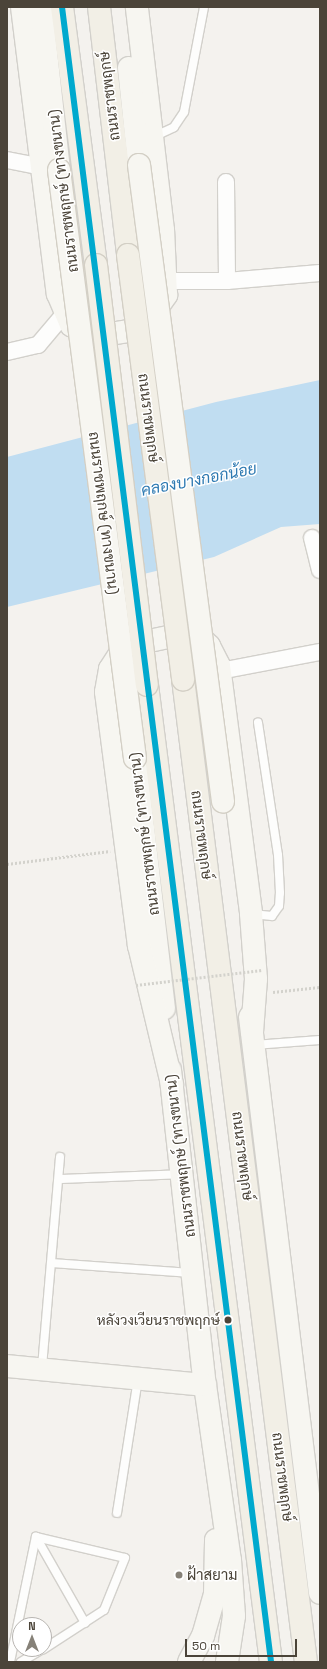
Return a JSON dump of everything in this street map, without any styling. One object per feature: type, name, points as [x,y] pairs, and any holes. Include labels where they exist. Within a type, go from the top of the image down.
[{"type":"main road","points":[[22,7],[51,169],[58,294],[71,325],[97,336],[133,330],[159,310],[167,281],[153,137],[137,7]]},
{"type":"main road","name":"ถนนราชพฤกษ์ (ทางขนาน)","points":[[41,7],[51,169],[135,758],[172,1084],[184,1174],[205,1385],[233,1590],[227,1662]]},
{"type":"main road","points":[[62,7],[96,265],[147,685],[271,1662]]},
{"type":"main road","name":"ถนนราชพฤกษ์","points":[[99,7],[128,255],[306,1662]]},
{"type":"main road","points":[[123,7],[139,165],[223,801],[320,1593]]},
{"type":"main road","points":[[172,1084],[139,946],[106,692],[110,669],[121,652],[135,644],[168,635],[187,633],[200,637],[209,646],[220,671],[251,914],[256,978],[253,1038]]},
{"type":"main road","points":[[7,1366],[42,1368],[205,1385]]},
{"type":"main road","points":[[189,1662],[203,1636],[215,1594],[220,1494]]},
{"type":"main road","points":[[309,1510],[320,1536]]},
{"type":"street","points":[[7,160],[51,169]]},
{"type":"street","points":[[226,182],[227,281]]},
{"type":"street","points":[[167,281],[227,281],[320,273]]},
{"type":"street","points":[[7,352],[38,345],[65,313]]},
{"type":"street","points":[[312,538],[320,570]]},
{"type":"street","points":[[220,671],[320,652]]},
{"type":"lane","points":[[153,137],[174,127],[184,112],[204,7]]},
{"type":"lane","points":[[251,914],[272,916],[279,906],[280,893],[278,855],[258,723]]},
{"type":"lane","points":[[253,1038],[320,1040]]},
{"type":"lane","points":[[42,1368],[60,1157]]},
{"type":"lane","points":[[59,1179],[184,1174]]},
{"type":"lane","points":[[52,1263],[194,1273]]},
{"type":"lane","points":[[117,1513],[138,1379]]},
{"type":"lane","points":[[36,1537],[125,1558],[104,1610],[52,1644]]},
{"type":"lane","points":[[36,1537],[85,1623]]},
{"type":"lane","points":[[10,1662],[36,1537]]},
{"type":"lane","points":[[21,1662],[37,1658]]},
{"type":"path","points":[[7,864],[113,850]]},
{"type":"path","points":[[136,986],[262,970]]},
{"type":"path","points":[[271,993],[320,988]]},
{"type":"water","name":"คลองบางกอกน้อย","points":[[320,380],[320,524],[281,527],[214,557],[7,607],[7,457],[216,402]]},
{"type":"transit line","points":[[62,7],[271,1662]]},
{"type":"place","name":"หลังวงเวียนราชพฤกษ์","points":[[228,1320]]},
{"type":"place","name":"ฝ้าสยาม","points":[[179,1575]]}]
